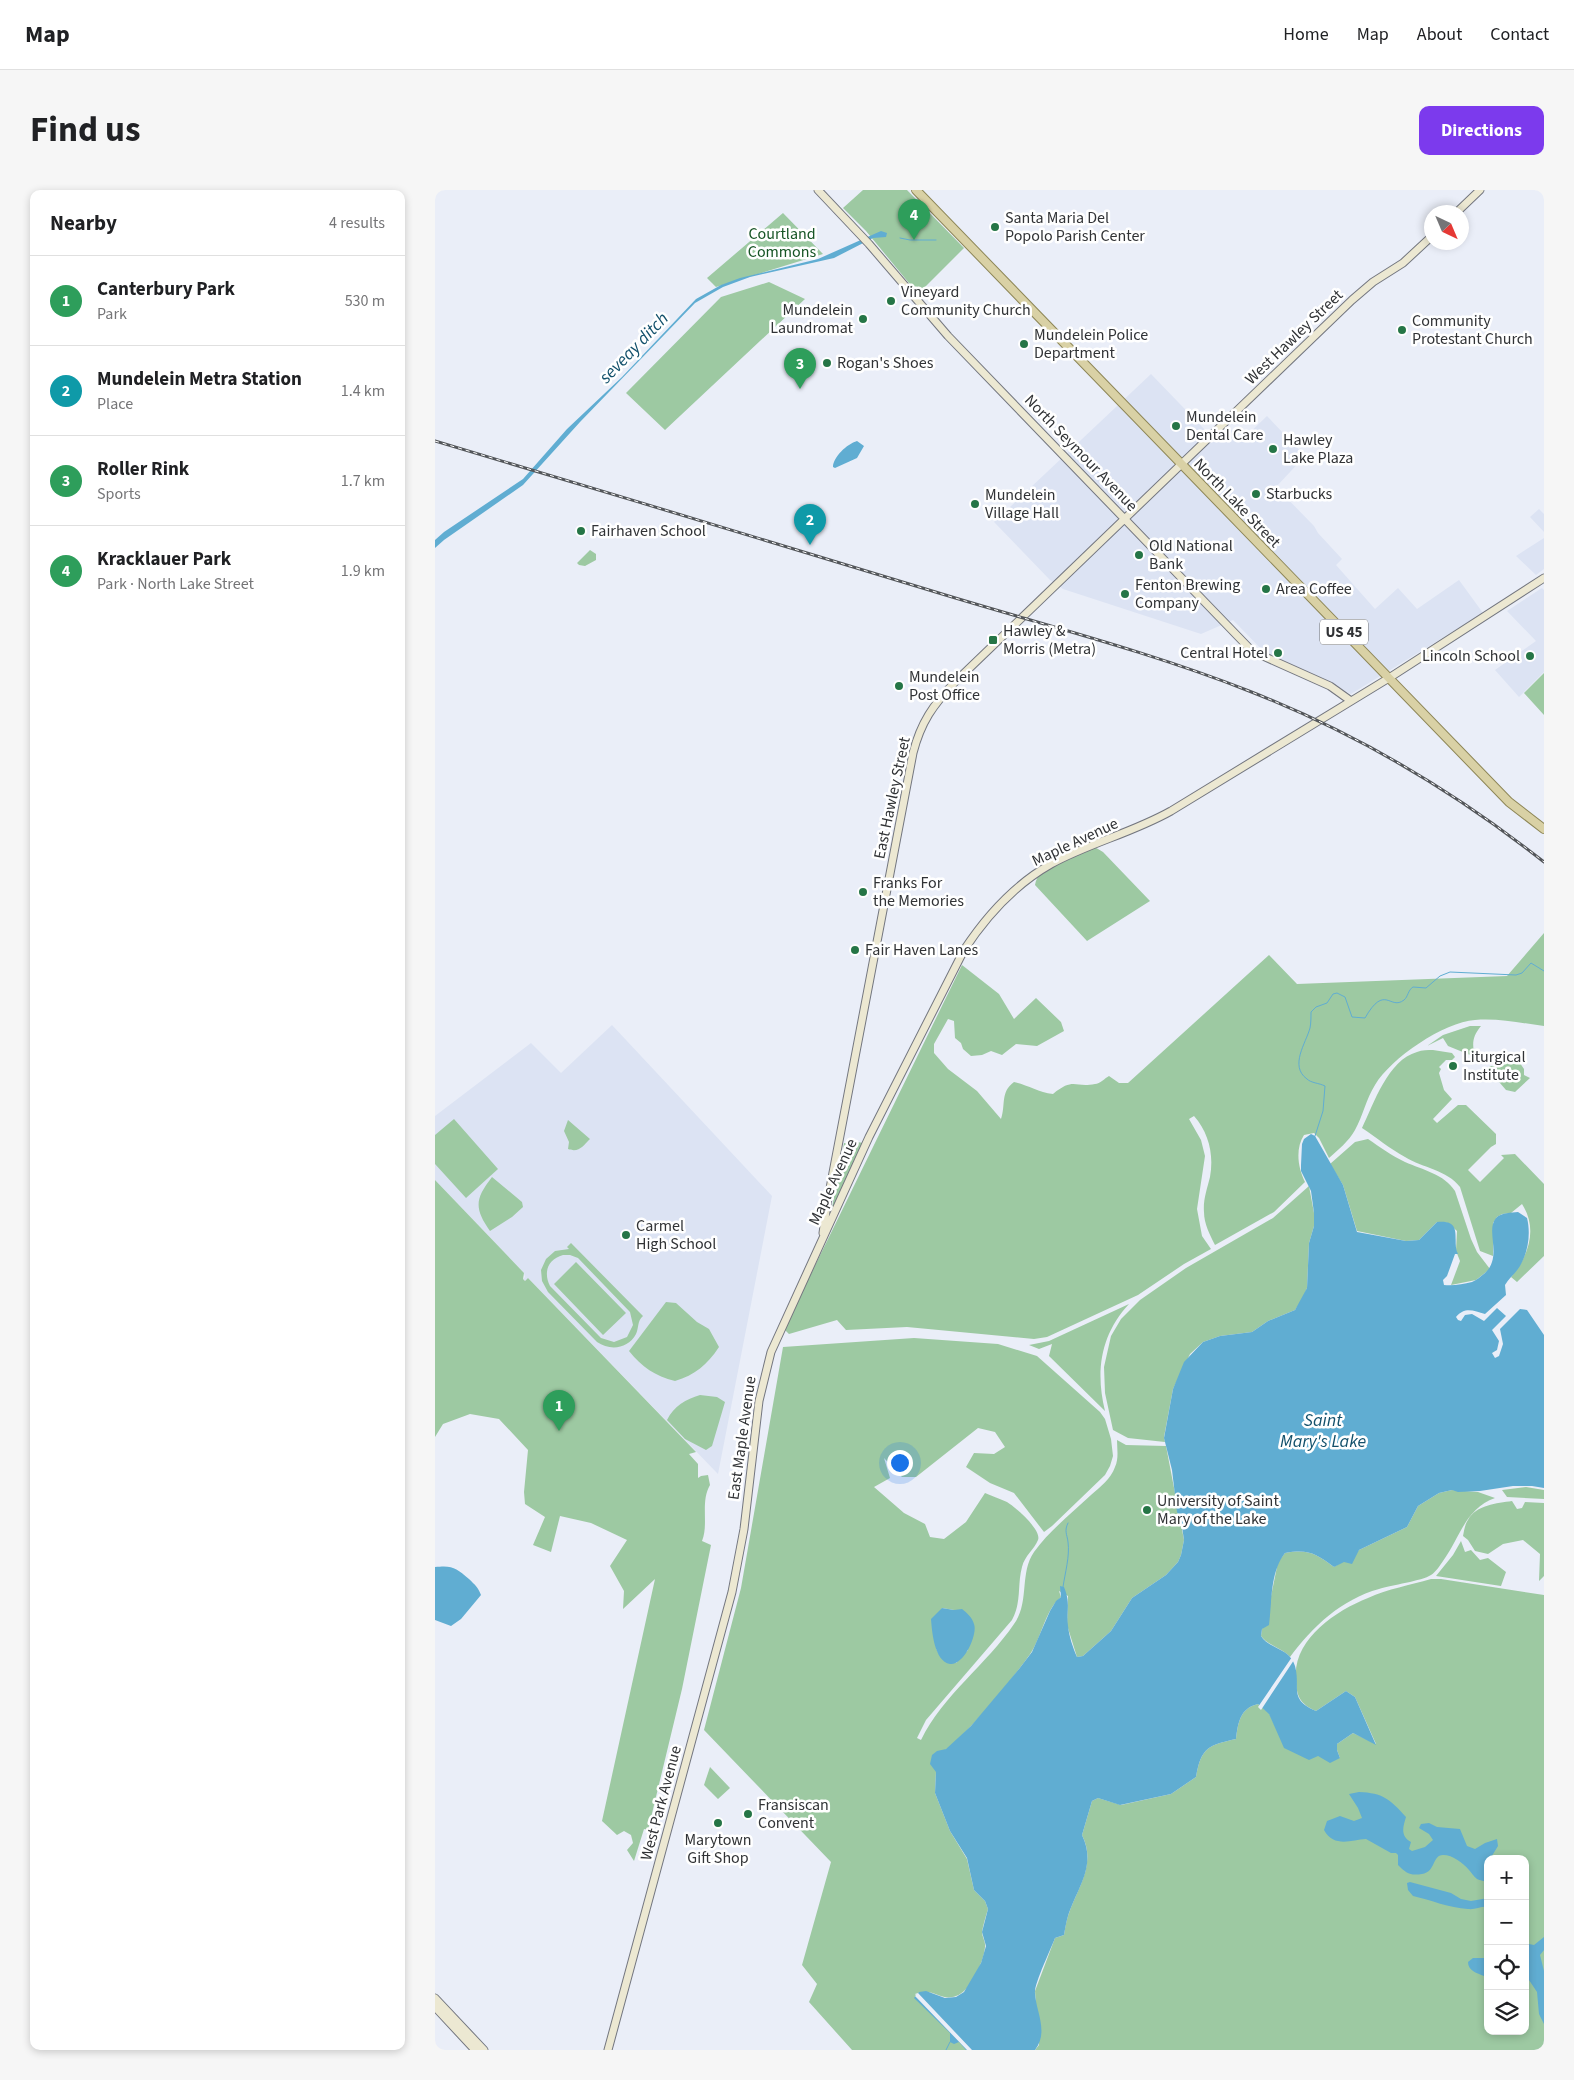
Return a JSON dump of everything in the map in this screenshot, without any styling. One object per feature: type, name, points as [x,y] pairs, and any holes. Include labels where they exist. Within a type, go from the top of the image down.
[{"type":"main road","name":"North Lake Street","points":[[916,190],[1509,802],[1544,829]]},
{"type":"street","name":"North Seymour Avenue","points":[[818,190],[862,236],[948,336],[1252,651],[1323,682],[1351,701]]},
{"type":"street","points":[[1464,205],[1480,190]]},
{"type":"street","name":"West Hawley Street","points":[[1181,465],[1357,295],[1373,282],[1403,263],[1424,244]]},
{"type":"street","name":"East Hawley Street","points":[[822,1238],[913,753],[920,730],[933,706],[949,687],[1181,465]]},
{"type":"street","name":"Maple Avenue","points":[[822,1238],[896,1082],[964,950],[977,929],[1004,899],[1020,885],[1051,864],[1160,817],[1389,678],[1544,578]]},
{"type":"street","name":"East Maple Avenue","points":[[737,1564],[763,1378],[778,1335],[822,1238]]},
{"type":"street","name":"West Park Avenue","points":[[608,2050],[723,1628],[737,1564]]},
{"type":"street","points":[[435,1998],[484,2050]]},
{"type":"street","points":[[435,2008],[475,2050]]},
{"type":"shaded area","points":[[1151,374],[1207,432],[1230,429],[1242,440],[1267,416],[1305,456],[1276,487],[1314,526],[1342,559],[1336,565],[1375,609],[1398,588],[1417,609],[1459,580],[1483,613],[1351,694],[1268,656],[1233,620],[1201,634],[1063,589],[1050,580],[994,522]]},
{"type":"shaded area","points":[[1539,509],[1544,514],[1544,532],[1530,517]]},
{"type":"shaded area","points":[[1544,538],[1544,569],[1536,575],[1516,556]]},
{"type":"shaded area","name":"Lincoln School","points":[[1542,588],[1544,590],[1544,672],[1519,697],[1495,670],[1536,641],[1507,611]]},
{"type":"shaded area","name":"Carmel High School","points":[[612,1025],[772,1196],[718,1474],[528,1278],[525,1281],[523,1279],[525,1277],[524,1273],[435,1180],[435,1116],[531,1043],[561,1073]]},
{"type":"green space","points":[[863,190],[907,190],[964,248],[918,294],[866,231],[843,208]]},
{"type":"green space","name":"Courtland Commons","points":[[783,213],[823,254],[716,287],[707,278]]},
{"type":"green space","points":[[769,282],[805,299],[665,430],[626,393],[721,297]]},
{"type":"green space","points":[[590,550],[596,554],[596,560],[585,566],[579,565],[577,563]]},
{"type":"green space","points":[[1544,673],[1544,715],[1524,693]]},
{"type":"green space","points":[[1093,846],[1103,852],[1150,901],[1087,941],[1035,885],[1043,871],[1050,866]]},
{"type":"green space","points":[[1544,933],[1544,1026],[1501,1020],[1475,1020],[1449,1027],[1419,1043],[1393,1064],[1375,1085],[1355,1130],[1343,1145],[1329,1158],[1319,1138],[1314,1133],[1304,1135],[1299,1146],[1299,1159],[1305,1182],[1274,1212],[1215,1245],[1204,1216],[1205,1199],[1211,1169],[1211,1153],[1207,1137],[1199,1123],[1194,1116],[1189,1119],[1201,1140],[1205,1156],[1197,1209],[1202,1236],[1211,1249],[1184,1264],[1138,1295],[1047,1337],[1034,1339],[907,1327],[846,1330],[837,1320],[789,1334],[784,1329],[962,965],[999,994],[1014,1019],[1036,998],[1061,1022],[1064,1031],[1037,1046],[1016,1044],[1002,1055],[991,1051],[982,1055],[971,1056],[955,1038],[954,1021],[948,1019],[934,1044],[934,1053],[948,1069],[977,1091],[1001,1119],[1005,1094],[1014,1082],[1053,1094],[1070,1084],[1097,1084],[1109,1076],[1119,1083],[1128,1083],[1269,955],[1297,984],[1507,976]]},
{"type":"green space","points":[[1470,1026],[1481,1026],[1473,1041],[1475,1057],[1448,1046],[1443,1038],[1427,1046],[1443,1035]]},
{"type":"green space","points":[[1433,1050],[1452,1053],[1455,1057],[1452,1060],[1446,1060],[1439,1067],[1441,1069],[1439,1073],[1444,1090],[1452,1099],[1433,1119],[1437,1123],[1458,1105],[1466,1105],[1496,1134],[1496,1144],[1468,1170],[1480,1182],[1504,1158],[1501,1155],[1515,1154],[1544,1184],[1544,1256],[1517,1282],[1511,1277],[1527,1251],[1530,1232],[1530,1223],[1522,1204],[1511,1213],[1502,1214],[1497,1217],[1493,1223],[1493,1256],[1480,1251],[1460,1187],[1455,1181],[1442,1173],[1399,1154],[1362,1128],[1383,1084],[1398,1064],[1417,1052]]},
{"type":"green space","points":[[1513,1053],[1524,1069],[1524,1075],[1530,1078],[1515,1092],[1506,1090],[1488,1069],[1490,1066],[1500,1066]]},
{"type":"green space","points":[[454,1119],[498,1169],[466,1198],[435,1164],[435,1135]]},
{"type":"green space","points":[[568,1120],[590,1139],[583,1146],[575,1150],[568,1149],[569,1142],[564,1131]]},
{"type":"green space","points":[[1368,1139],[1395,1157],[1439,1176],[1450,1185],[1455,1191],[1477,1252],[1490,1269],[1476,1280],[1451,1285],[1460,1261],[1456,1251],[1457,1231],[1448,1223],[1437,1222],[1419,1240],[1406,1241],[1357,1231],[1343,1185],[1330,1164],[1355,1142]]},
{"type":"green space","points":[[847,1140],[863,1143],[831,1213],[844,1143],[847,1143]]},
{"type":"green space","points":[[492,1177],[522,1202],[523,1207],[512,1217],[490,1231],[481,1216],[479,1204],[482,1191]]},
{"type":"green space","points":[[435,1180],[524,1273],[523,1279],[525,1281],[528,1278],[696,1452],[689,1454],[698,1464],[698,1478],[708,1475],[710,1485],[705,1506],[705,1527],[702,1541],[711,1545],[682,1689],[648,1830],[644,1829],[634,1861],[627,1850],[633,1843],[631,1835],[624,1831],[617,1835],[602,1821],[655,1579],[623,1609],[624,1591],[610,1566],[627,1540],[591,1523],[560,1516],[551,1552],[533,1545],[545,1517],[525,1504],[524,1492],[528,1450],[499,1419],[470,1414],[443,1424],[435,1437]]},
{"type":"green space","points":[[1309,1186],[1314,1213],[1314,1226],[1309,1243],[1307,1288],[1295,1310],[1268,1321],[1252,1332],[1220,1336],[1203,1342],[1190,1354],[1173,1389],[1164,1437],[1165,1442],[1128,1438],[1113,1430],[1105,1393],[1104,1367],[1111,1336],[1121,1319],[1140,1300],[1186,1268],[1273,1218]]},
{"type":"green space","points":[[571,1243],[643,1316],[636,1334],[628,1343],[618,1347],[607,1347],[597,1342],[548,1292],[542,1281],[541,1270],[546,1259],[555,1251],[569,1249],[567,1247]],"holes":[[[570,1255],[578,1258],[630,1312],[633,1325],[627,1337],[614,1342],[601,1338],[550,1286],[547,1276],[550,1263],[558,1257]]]},
{"type":"green space","points":[[576,1262],[626,1313],[603,1335],[554,1284]]},
{"type":"green space","points":[[666,1302],[676,1303],[697,1322],[709,1329],[719,1347],[700,1368],[689,1376],[675,1381],[649,1370],[629,1351]]},
{"type":"green space","points":[[1129,1304],[1106,1340],[1101,1367],[1102,1396],[1105,1411],[1049,1356],[1052,1344],[1039,1349],[1029,1345],[1049,1341]]},
{"type":"green space","points":[[914,1338],[998,1344],[1037,1356],[1100,1412],[1105,1419],[1111,1439],[1113,1456],[1110,1466],[1105,1475],[1044,1532],[1014,1493],[990,1483],[966,1467],[974,1453],[994,1454],[1005,1447],[995,1432],[978,1428],[916,1477],[902,1477],[884,1458],[890,1478],[874,1487],[904,1513],[925,1524],[930,1537],[944,1539],[966,1522],[985,1493],[1007,1502],[1016,1509],[1032,1525],[1038,1536],[1036,1544],[1025,1559],[1022,1567],[1017,1606],[1012,1620],[926,1720],[917,1738],[921,1740],[930,1724],[953,1694],[991,1653],[1014,1624],[1022,1607],[1027,1569],[1034,1552],[1054,1529],[1111,1475],[1117,1460],[1117,1440],[1126,1445],[1166,1446],[1184,1540],[1178,1562],[1166,1575],[1132,1598],[1111,1631],[1083,1656],[1077,1657],[1067,1625],[1068,1596],[1059,1591],[1061,1597],[1048,1615],[1036,1645],[1016,1673],[964,1734],[945,1750],[937,1751],[935,1793],[950,1831],[967,1859],[974,1890],[985,1901],[988,1909],[982,1932],[985,1947],[982,1960],[975,1975],[961,1993],[950,1997],[928,1992],[915,1994],[971,2050],[852,2050],[809,2002],[817,1984],[802,1965],[831,1862],[704,1730],[741,1588],[783,1347]],"holes":[[[942,1608],[954,1610],[968,1650],[956,1663],[946,1660],[940,1655],[936,1642]]]},
{"type":"green space","points":[[700,1395],[717,1397],[725,1402],[712,1446],[706,1450],[685,1439],[667,1420],[681,1404]]},
{"type":"green space","points":[[1526,1487],[1544,1490],[1544,1499],[1507,1497],[1502,1490]]},
{"type":"green space","points":[[1452,1490],[1478,1492],[1495,1498],[1485,1503],[1470,1516],[1449,1552],[1433,1574],[1421,1579],[1379,1589],[1340,1607],[1308,1635],[1290,1657],[1261,1636],[1262,1629],[1270,1614],[1270,1601],[1278,1562],[1285,1553],[1311,1553],[1334,1567],[1359,1550],[1407,1527],[1418,1506],[1439,1493]]},
{"type":"green space","points":[[1512,1501],[1517,1509],[1522,1508],[1525,1502],[1544,1503],[1544,1576],[1539,1581],[1540,1554],[1523,1540],[1503,1544],[1488,1554],[1475,1551],[1463,1536],[1467,1522],[1476,1511],[1487,1506]]},
{"type":"green space","points":[[1461,1541],[1465,1552],[1471,1550],[1480,1560],[1488,1558],[1506,1572],[1501,1586],[1436,1576],[1453,1555]]},
{"type":"green space","points":[[1431,1579],[1441,1579],[1544,1595],[1544,2050],[1035,2050],[1039,2045],[1035,1991],[1055,1938],[1064,1935],[1068,1916],[1087,1866],[1086,1846],[1082,1835],[1092,1801],[1098,1798],[1121,1805],[1171,1794],[1196,1777],[1201,1759],[1208,1749],[1219,1743],[1236,1739],[1241,1717],[1247,1709],[1258,1704],[1269,1713],[1276,1728],[1318,1756],[1340,1758],[1337,1744],[1353,1733],[1376,1744],[1355,1697],[1346,1691],[1316,1711],[1300,1699],[1297,1690],[1297,1664],[1301,1651],[1309,1639],[1330,1619],[1355,1604],[1391,1590]]},
{"type":"green space","points":[[710,1767],[730,1788],[718,1799],[704,1785]]},
{"type":"water","points":[[881,231],[887,233],[886,237],[873,238],[834,258],[750,277],[723,287],[695,303],[580,422],[523,485],[435,548],[435,540],[444,532],[523,479],[567,429],[622,377],[696,299],[721,285],[740,278],[818,259]]},
{"type":"water","points":[[857,441],[864,446],[857,458],[835,468],[833,467],[835,459],[841,451]]},
{"type":"water","name":"Saint Mary's Lake","points":[[1311,1134],[1315,1136],[1343,1185],[1357,1232],[1406,1241],[1419,1240],[1437,1222],[1451,1224],[1455,1232],[1458,1254],[1455,1254],[1447,1276],[1443,1280],[1444,1285],[1472,1282],[1485,1273],[1493,1259],[1492,1230],[1493,1223],[1498,1216],[1518,1212],[1527,1218],[1529,1237],[1527,1249],[1520,1266],[1505,1285],[1506,1295],[1485,1314],[1466,1310],[1456,1317],[1461,1321],[1465,1315],[1472,1314],[1484,1321],[1497,1308],[1506,1316],[1492,1330],[1499,1341],[1497,1350],[1492,1353],[1495,1358],[1499,1356],[1503,1344],[1500,1329],[1520,1309],[1527,1310],[1544,1335],[1544,1488],[1513,1486],[1480,1491],[1458,1492],[1452,1490],[1439,1493],[1418,1506],[1407,1527],[1359,1550],[1352,1564],[1344,1562],[1334,1567],[1311,1553],[1285,1553],[1274,1578],[1269,1625],[1262,1629],[1261,1636],[1292,1660],[1295,1666],[1297,1692],[1307,1707],[1316,1711],[1346,1691],[1355,1697],[1376,1745],[1353,1733],[1337,1744],[1340,1758],[1330,1763],[1318,1756],[1309,1760],[1284,1748],[1269,1714],[1258,1704],[1247,1709],[1241,1717],[1236,1739],[1219,1743],[1208,1749],[1201,1759],[1196,1777],[1171,1794],[1120,1805],[1098,1798],[1092,1801],[1082,1835],[1087,1857],[1084,1877],[1068,1916],[1064,1935],[1055,1938],[1035,1989],[1041,2022],[1039,2043],[1035,2050],[966,2050],[959,2042],[954,2044],[950,2042],[950,2033],[914,1998],[919,1992],[926,1991],[945,1998],[956,1997],[964,1992],[981,1963],[986,1946],[982,1932],[988,1909],[985,1901],[974,1890],[967,1858],[950,1831],[935,1793],[936,1772],[930,1764],[932,1755],[937,1751],[946,1749],[971,1726],[1032,1652],[1050,1611],[1061,1597],[1060,1586],[1064,1587],[1068,1603],[1069,1634],[1077,1657],[1083,1656],[1111,1631],[1132,1598],[1166,1575],[1178,1562],[1184,1540],[1181,1520],[1177,1512],[1172,1470],[1164,1438],[1173,1389],[1184,1362],[1203,1342],[1220,1336],[1252,1332],[1268,1321],[1295,1310],[1307,1288],[1309,1243],[1314,1226],[1314,1213],[1311,1191],[1301,1171],[1301,1165],[1302,1144],[1304,1139]]},
{"type":"water","points":[[446,1566],[457,1570],[475,1585],[481,1595],[461,1619],[451,1626],[435,1620],[435,1567]]},
{"type":"water","points":[[942,1608],[962,1609],[971,1617],[975,1629],[972,1642],[965,1655],[955,1663],[950,1664],[945,1662],[937,1652],[932,1631],[931,1619]]},
{"type":"water","points":[[1359,1792],[1374,1794],[1385,1798],[1395,1806],[1406,1817],[1403,1828],[1404,1834],[1411,1842],[1409,1849],[1412,1851],[1425,1847],[1433,1840],[1429,1834],[1419,1828],[1421,1824],[1429,1823],[1437,1827],[1460,1829],[1467,1846],[1475,1849],[1497,1839],[1498,1846],[1492,1855],[1484,1855],[1484,1881],[1477,1879],[1464,1865],[1450,1856],[1443,1855],[1437,1858],[1426,1873],[1411,1874],[1398,1865],[1398,1855],[1396,1853],[1391,1853],[1366,1839],[1343,1842],[1328,1836],[1324,1830],[1327,1821],[1340,1816],[1354,1821],[1362,1818],[1349,1794]]},
{"type":"water","points":[[1410,1882],[1451,1893],[1461,1899],[1471,1901],[1484,1899],[1484,1907],[1471,1909],[1447,1906],[1413,1896],[1408,1890],[1407,1883]]},
{"type":"water","points":[[1544,1937],[1544,1950],[1540,1955],[1544,1971],[1544,2024],[1539,2014],[1537,1992],[1529,1980],[1529,1944],[1534,1945]]},
{"type":"water","points":[[1473,1958],[1484,1958],[1484,1976],[1471,1970],[1468,1962]]},
{"type":"pier","points":[[1292,1657],[1294,1660],[1261,1710],[1258,1707]]},
{"type":"pier","points":[[918,1993],[972,2050],[967,2050],[915,1996]]},
{"type":"waterway","points":[[900,238],[936,240]]},
{"type":"waterway","points":[[1315,1136],[1323,1111],[1325,1086],[1307,1079],[1299,1068],[1299,1061],[1310,1028],[1311,1012],[1316,1007],[1327,1003],[1333,994],[1337,993],[1345,997],[1352,1017],[1365,1018],[1378,1002],[1387,1000],[1395,1003],[1404,1000],[1413,987],[1426,988],[1440,976],[1450,972],[1516,975],[1522,973],[1531,963],[1544,971]]},
{"type":"waterway","points":[[1063,1587],[1068,1553],[1066,1530],[1068,1523]]},
{"type":"waterway","points":[[946,2050],[950,2042]]},
{"type":"railway","points":[[435,441],[1130,650],[1210,676],[1289,707],[1366,745],[1475,811],[1544,862]]},
{"type":"place","name":"Santa Maria Del Popolo Parish Center","points":[[995,227]]},
{"type":"place","name":"Kracklauer Park","points":[[914,240]]},
{"type":"place","name":"Vineyard Community Church","points":[[891,301]]},
{"type":"place","name":"Mundelein Laundromat","points":[[863,319]]},
{"type":"place","name":"Community Protestant Church","points":[[1402,330]]},
{"type":"place","name":"Mundelein Police Department","points":[[1024,344]]},
{"type":"place","name":"Rogan's Shoes","points":[[827,363]]},
{"type":"place","name":"Roller Rink","points":[[800,389]]},
{"type":"place","name":"Mundelein Dental Care","points":[[1176,426]]},
{"type":"place","name":"Hawley Lake Plaza","points":[[1273,449]]},
{"type":"place","name":"Starbucks","points":[[1256,494]]},
{"type":"place","name":"Mundelein Village Hall","points":[[975,504]]},
{"type":"place","name":"Fairhaven School","points":[[581,531]]},
{"type":"place","name":"Mundelein Metra Station","points":[[810,545]]},
{"type":"place","name":"Old National Bank","points":[[1139,555]]},
{"type":"place","name":"Area Coffee","points":[[1266,589]]},
{"type":"place","name":"Fenton Brewing Company","points":[[1125,594]]},
{"type":"place","name":"Hawley & Morris (Metra)","points":[[993,640]]},
{"type":"place","name":"Central Hotel","points":[[1278,653]]},
{"type":"place","name":"Lincoln School","points":[[1530,656]]},
{"type":"place","name":"Mundelein Post Office","points":[[899,686]]},
{"type":"place","name":"Franks For the Memories","points":[[863,892]]},
{"type":"place","name":"Fair Haven Lanes","points":[[855,950]]},
{"type":"place","name":"Liturgical Institute","points":[[1453,1066]]},
{"type":"place","name":"Carmel High School","points":[[626,1235]]},
{"type":"place","name":"Canterbury Park","points":[[559,1431]]},
{"type":"place","name":"University of Saint Mary of the Lake","points":[[1147,1510]]},
{"type":"place","name":"Fransiscan Convent","points":[[748,1814]]},
{"type":"place","name":"Marytown Gift Shop","points":[[718,1823]]},
{"type":"water label","name":"seveay ditch","points":[[634,348]]}]
